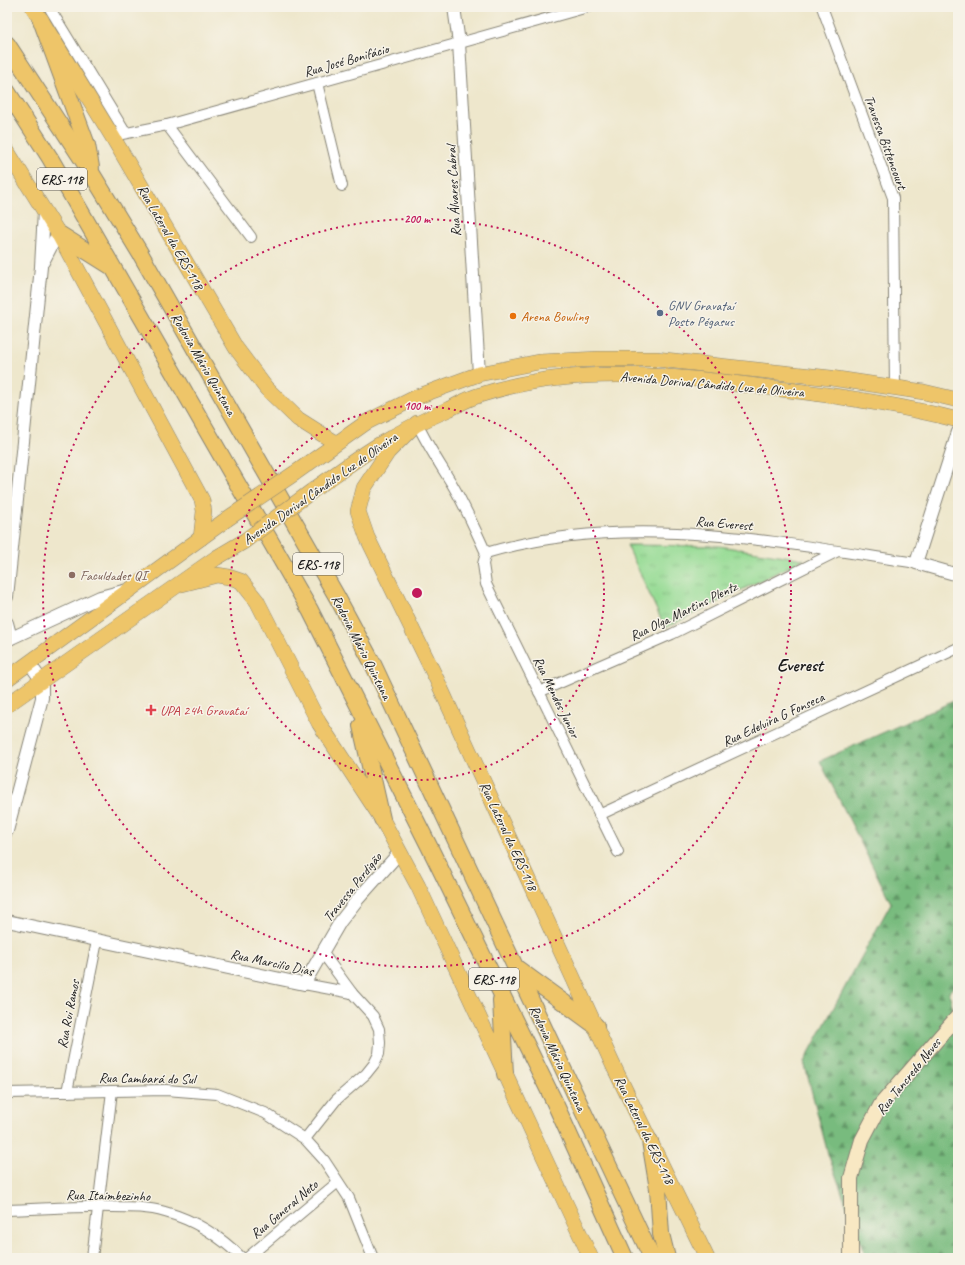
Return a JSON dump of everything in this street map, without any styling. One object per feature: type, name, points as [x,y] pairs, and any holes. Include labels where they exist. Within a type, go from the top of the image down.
[{"type":"highway","points":[[45,14],[87,145],[92,174]]},
{"type":"highway","name":"Rodovia Mário Quintana","points":[[7,44],[92,174],[201,359],[337,597],[372,662],[652,1258]]},
{"type":"highway","name":"Rodovia Mário Quintana","points":[[7,91],[50,158],[115,269],[310,610],[356,704],[429,846],[554,1102],[625,1258]]},
{"type":"highway","points":[[58,233],[115,269]]},
{"type":"highway","points":[[356,704],[382,819]]},
{"type":"highway","points":[[516,968],[596,1026]]},
{"type":"highway","points":[[501,993],[505,1074]]},
{"type":"highway","points":[[650,1142],[658,1189],[661,1234],[667,1258]]},
{"type":"main road","name":"Rua Lateral da ERS-118","points":[[33,7],[45,14],[118,134],[236,348],[266,388],[298,419],[336,443]]},
{"type":"main road","points":[[9,160],[58,233],[202,500],[204,511],[201,538]]},
{"type":"main road","name":"Avenida Dorival Cândido Luz de Oliveira","points":[[7,679],[226,519],[295,473],[367,422],[419,396],[479,374],[539,362],[599,359],[656,359],[831,378],[958,400]]},
{"type":"main road","name":"Avenida Dorival Cândido Luz de Oliveira","points":[[7,705],[182,584],[216,558],[243,542],[380,443],[417,423],[479,395],[542,380],[586,375],[632,375],[729,382],[827,395],[917,409],[958,420]]},
{"type":"main road","name":"Rua Lateral da ERS-118","points":[[417,423],[388,452],[364,488],[358,511],[367,537],[433,671],[650,1142],[707,1258]]},
{"type":"main road","points":[[182,584],[217,575],[229,577],[241,581],[257,602],[320,723],[382,819],[400,852],[591,1258]]},
{"type":"main road","name":"Rua Tancredo Neves","points":[[852,1258],[851,1178],[862,1140],[881,1104],[958,1016]]},
{"type":"street","name":"Rua Álvares Cabral","points":[[454,7],[459,43],[479,374]]},
{"type":"street","name":"Rua José Bonifácio","points":[[118,134],[167,125],[588,7]]},
{"type":"street","name":"Travessa Bittencourt","points":[[822,7],[892,198],[895,388]]},
{"type":"street","points":[[317,83],[342,186]]},
{"type":"street","points":[[167,125],[250,237]]},
{"type":"street","points":[[7,597],[41,267],[44,211]]},
{"type":"street","points":[[41,267],[58,233]]},
{"type":"street","points":[[417,423],[432,454],[468,514],[486,553]]},
{"type":"street","points":[[916,563],[958,432]]},
{"type":"street","name":"Rua Everest","points":[[486,553],[546,538],[595,534],[656,533],[736,538],[916,563],[958,575]]},
{"type":"street","name":"Rua Olga Martins Plentz","points":[[539,692],[672,634],[836,552]]},
{"type":"street","name":"Rua Mendes Junior","points":[[486,553],[482,564],[486,584],[618,852]]},
{"type":"street","points":[[7,624],[9,639],[100,597],[130,589]]},
{"type":"street","name":"Rua Edelvira G Fonseca","points":[[600,815],[958,648]]},
{"type":"street","points":[[7,831],[42,698],[42,681],[29,663]]},
{"type":"street","name":"Travessa Perdigão","points":[[304,984],[340,922],[358,898],[400,852]]},
{"type":"street","name":"Rua Marcilio Dias","points":[[7,921],[352,993]]},
{"type":"street","name":"Rua Rui Ramos","points":[[67,1092],[97,941]]},
{"type":"street","points":[[305,1139],[336,1100],[366,1074],[374,1064],[378,1054],[378,1029],[373,1016],[352,993],[322,952]]},
{"type":"street","name":"Rua Cambará do Sul","points":[[7,1093],[166,1090],[217,1094],[265,1113],[305,1139],[324,1160],[356,1214],[373,1258]]},
{"type":"street","points":[[92,1258],[112,1091]]},
{"type":"street","name":"Rua General Neto","points":[[248,1258],[338,1182]]},
{"type":"street","name":"Rua Itaimbezinho","points":[[7,1210],[133,1207],[164,1211],[206,1230],[226,1242],[242,1258]]},
{"type":"green space","points":[[627,545],[719,546],[804,559],[665,628]]},
{"type":"green space","points":[[958,699],[958,981],[949,992],[958,1031],[958,1258],[866,1258],[828,1154],[804,1062],[891,903],[820,761]]},
{"type":"place","name":"GNV Gravataí Posto Pégasus","points":[[660,313]]},
{"type":"place","name":"Arena Bowling","points":[[513,316]]},
{"type":"place","name":"Faculdades QI","points":[[72,575]]},
{"type":"place","name":"UPA 24h Gravataí","points":[[151,710]]},
{"type":"district","name":"Everest","points":[[800,665]]}]
